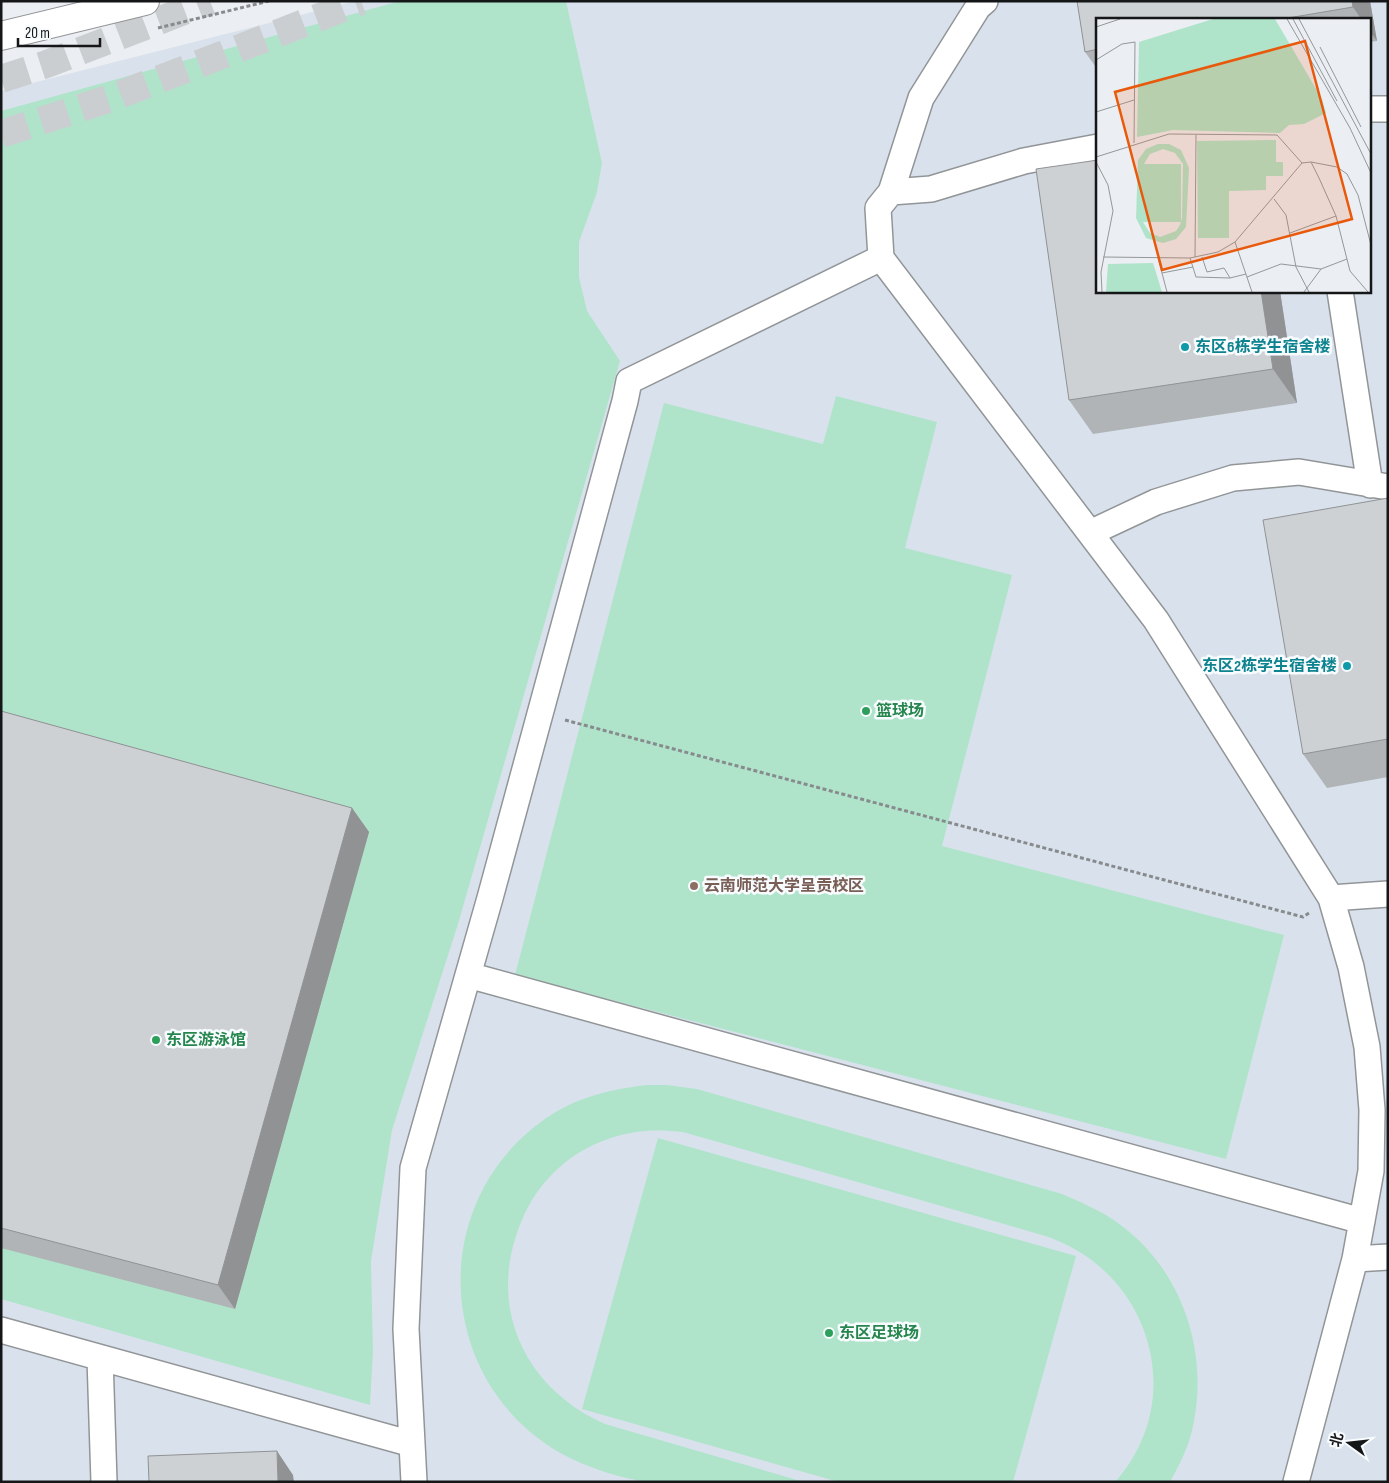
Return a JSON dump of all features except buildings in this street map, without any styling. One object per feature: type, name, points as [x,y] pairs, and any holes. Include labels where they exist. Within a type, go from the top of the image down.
[{"type":"main road","points":[[1,36],[145,1]]},
{"type":"street","points":[[985,1],[978,7],[921,98],[891,192],[878,208],[881,258],[1156,620],[1331,898],[1351,967],[1368,1047],[1372,1110],[1379,1171],[1362,1221],[1355,1259],[1296,1482]]},
{"type":"street","points":[[1372,109],[1388,109]]},
{"type":"street","points":[[891,192],[931,189],[1024,161],[1096,147]]},
{"type":"street","points":[[414,1482],[406,1329],[413,1168],[540,713],[629,381],[881,258]]},
{"type":"street","points":[[1090,533],[1156,502],[1233,478],[1299,472],[1379,486],[1340,292]]},
{"type":"street","points":[[1331,898],[1388,894]]},
{"type":"street","points":[[468,975],[1362,1221]]},
{"type":"street","points":[[1355,1259],[1388,1257]]},
{"type":"street","points":[[1,1330],[412,1444]]},
{"type":"street","points":[[100,1358],[104,1482]]},
{"type":"path","points":[[540,713],[1303,917],[1331,898]]},
{"type":"shaded area","name":"云南师范大学呈贡校区","points":[[356,1],[1388,1],[1388,1482],[1,1482],[1,91]]},
{"type":"green space","points":[[400,1],[566,1],[602,163],[597,192],[579,242],[579,277],[587,311],[620,361],[458,924],[392,1130],[371,1261],[373,1352],[370,1405],[1,1299],[1,111]]},
{"type":"green space","name":"篮球场","points":[[836,396],[937,422],[905,548],[1012,575],[942,846],[1284,935],[1226,1159],[515,975],[664,403],[823,444]]},
{"type":"green space","points":[[647,1085],[667,1085],[697,1089],[1062,1194],[1101,1212],[1122,1226],[1143,1245],[1161,1266],[1175,1290],[1186,1316],[1194,1343],[1197,1370],[1197,1398],[1193,1426],[1184,1455],[1170,1482],[1115,1482],[1138,1448],[1151,1412],[1153,1375],[1147,1339],[1132,1305],[1109,1275],[1079,1251],[1042,1235],[683,1132],[673,1131],[636,1132],[617,1136],[594,1145],[580,1152],[556,1170],[536,1194],[522,1220],[512,1251],[508,1282],[511,1312],[519,1340],[533,1365],[552,1388],[576,1408],[605,1424],[804,1482],[641,1481],[606,1472],[572,1459],[526,1428],[492,1389],[470,1343],[461,1293],[464,1243],[480,1195],[509,1151],[551,1115],[562,1108],[597,1094]]},
{"type":"green space","name":"东区足球场","points":[[658,1138],[1076,1256],[1013,1482],[839,1482],[582,1409]]},
{"type":"tunnel","points":[[1,79],[44,65],[210,1]]},
{"type":"tunnel","points":[[1,134],[111,98],[361,1]]},
{"type":"place","name":"东区6栋学生宿舍楼","points":[[1185,347]]},
{"type":"place","name":"东区2栋学生宿舍楼","points":[[1347,666]]},
{"type":"place","name":"篮球场","points":[[866,711]]},
{"type":"place","name":"云南师范大学呈贡校区","points":[[694,886]]},
{"type":"place","name":"东区游泳馆","points":[[156,1040]]},
{"type":"place","name":"东区足球场","points":[[829,1333]]}]
